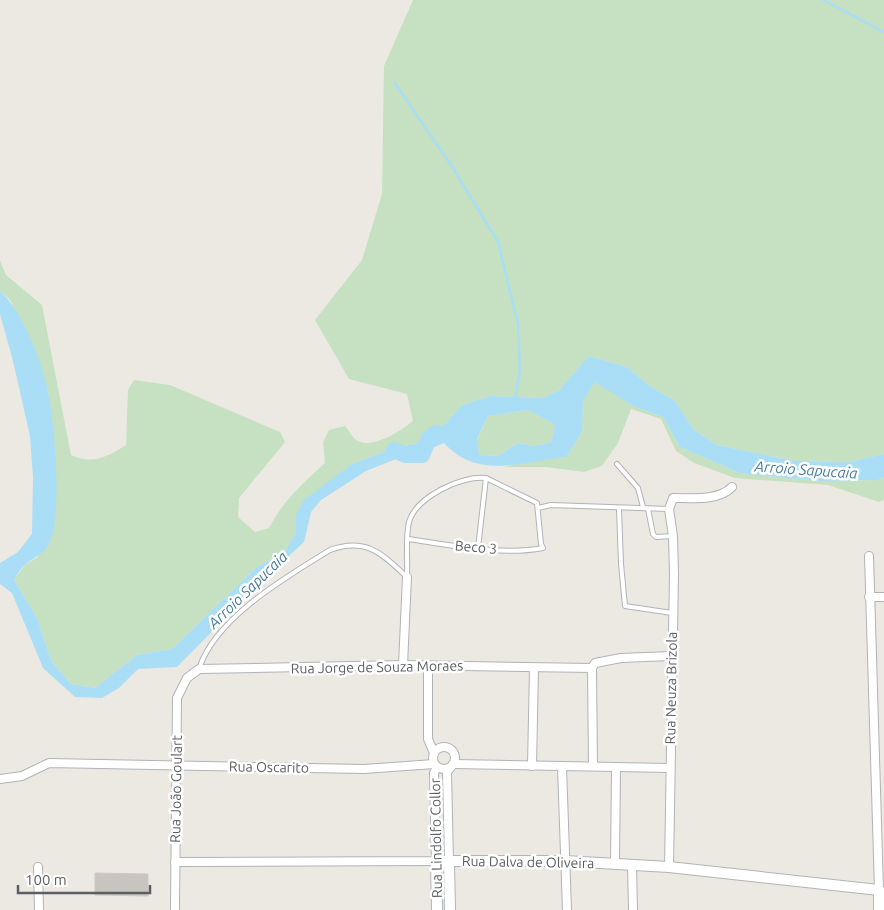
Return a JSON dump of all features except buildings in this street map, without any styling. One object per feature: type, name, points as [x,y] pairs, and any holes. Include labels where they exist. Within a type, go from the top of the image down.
[{"type":"street","points":[[670,509],[673,498],[716,496],[726,493],[732,487]]},
{"type":"street","name":"Rua Neuza Brizola","points":[[669,867],[673,536],[670,509]]},
{"type":"street","points":[[869,556],[875,810],[882,893],[880,910]]},
{"type":"street","points":[[402,665],[407,577]]},
{"type":"street","points":[[869,597],[884,597]]},
{"type":"street","points":[[593,766],[592,668],[600,660],[671,656]]},
{"type":"street","name":"Rua Jorge de Souza Moraes","points":[[199,670],[402,665],[592,668]]},
{"type":"street","points":[[428,666],[428,739],[434,753],[436,765],[444,769],[452,765],[670,768]]},
{"type":"street","points":[[532,766],[534,668]]},
{"type":"street","name":"Rua João Goulart","points":[[176,910],[177,698],[187,678],[199,670]]},
{"type":"street","points":[[434,753],[442,747],[449,748],[454,753],[452,765]]},
{"type":"street","name":"Rua Oscarito","points":[[1,779],[22,776],[49,763],[364,769],[436,765]]},
{"type":"street","name":"Rua Lindolfo Collor","points":[[436,765],[434,773],[437,910]]},
{"type":"street","name":"Rua Lindolfo Collor","points":[[450,910],[447,772],[452,765]]},
{"type":"street","points":[[562,767],[567,910]]},
{"type":"street","points":[[615,864],[616,767]]},
{"type":"street","points":[[875,810],[884,810]]},
{"type":"street","name":"Rua Dalva de Oliveira","points":[[175,862],[565,861],[669,867],[882,893]]},
{"type":"street","points":[[632,865],[633,910]]},
{"type":"street","points":[[38,867],[39,910]]},
{"type":"lane","points":[[616,464],[638,488],[643,506],[648,509],[653,534],[656,537],[673,536]]},
{"type":"lane","points":[[407,577],[409,522],[415,512],[439,490],[462,480],[477,477],[486,478],[537,503],[538,508],[551,505],[619,509],[670,509]]},
{"type":"lane","points":[[478,548],[486,478]]},
{"type":"lane","name":"Beco 3","points":[[408,539],[478,548],[516,550],[543,548],[538,508]]},
{"type":"lane","points":[[619,509],[620,564],[625,606],[672,612]]},
{"type":"lane","points":[[199,670],[204,654],[209,647],[250,604],[330,550],[343,545],[371,548],[407,577]]},
{"type":"green space","points":[[413,0],[884,0],[884,454],[849,462],[794,461],[717,445],[694,430],[675,401],[647,384],[627,367],[589,356],[559,390],[544,398],[490,396],[462,405],[445,424],[421,442],[392,449],[352,464],[296,515],[296,533],[284,553],[258,566],[172,649],[137,655],[95,688],[71,684],[52,662],[36,616],[14,580],[25,565],[38,557],[49,396],[34,349],[10,300],[0,291],[0,261],[6,275],[42,305],[71,455],[86,459],[100,458],[126,445],[128,390],[134,380],[170,385],[280,432],[285,442],[239,498],[238,517],[255,532],[269,528],[287,501],[325,463],[323,442],[329,430],[345,426],[356,440],[372,443],[380,441],[413,421],[407,394],[349,379],[315,320],[362,260],[382,194],[384,66]]},
{"type":"green space","points":[[595,381],[635,407],[663,417],[680,447],[740,473],[820,481],[878,480],[884,477],[884,500],[879,502],[828,485],[735,478],[694,463],[676,451],[661,419],[631,409],[618,443],[602,466],[584,472],[545,467],[504,467],[539,459],[566,457],[582,432],[583,400]]},
{"type":"green space","points":[[528,410],[555,425],[551,442],[533,446],[518,443],[498,456],[479,455],[477,440],[488,416]]},
{"type":"water","points":[[0,291],[17,312],[37,356],[49,397],[55,450],[56,511],[50,542],[42,552],[24,566],[14,580],[36,616],[52,662],[71,684],[95,688],[137,655],[172,649],[258,566],[284,553],[296,533],[296,515],[304,500],[352,464],[392,449],[421,442],[445,424],[462,405],[490,396],[544,398],[559,390],[589,356],[627,367],[647,384],[675,401],[694,430],[717,445],[794,461],[849,462],[884,454],[884,477],[878,480],[820,481],[740,473],[680,447],[663,417],[635,407],[595,382],[583,400],[582,432],[566,457],[502,466],[486,465],[472,462],[457,455],[444,443],[408,458],[396,459],[366,471],[321,500],[311,512],[304,542],[268,575],[177,667],[138,669],[119,688],[102,698],[75,697],[43,668],[12,593],[0,584],[0,563],[18,552],[32,534],[33,477],[30,436],[0,314]],"holes":[[[528,410],[555,425],[551,442],[533,446],[518,443],[498,456],[479,455],[477,439],[488,416]]]},
{"type":"waterway","points":[[823,0],[884,32]]},
{"type":"waterway","points":[[394,82],[451,165],[498,242],[518,324],[520,370],[515,399]]},
{"type":"waterway","name":"Arroio Sapucaia","points":[[394,450],[405,455],[422,455],[429,438],[436,433]]}]
